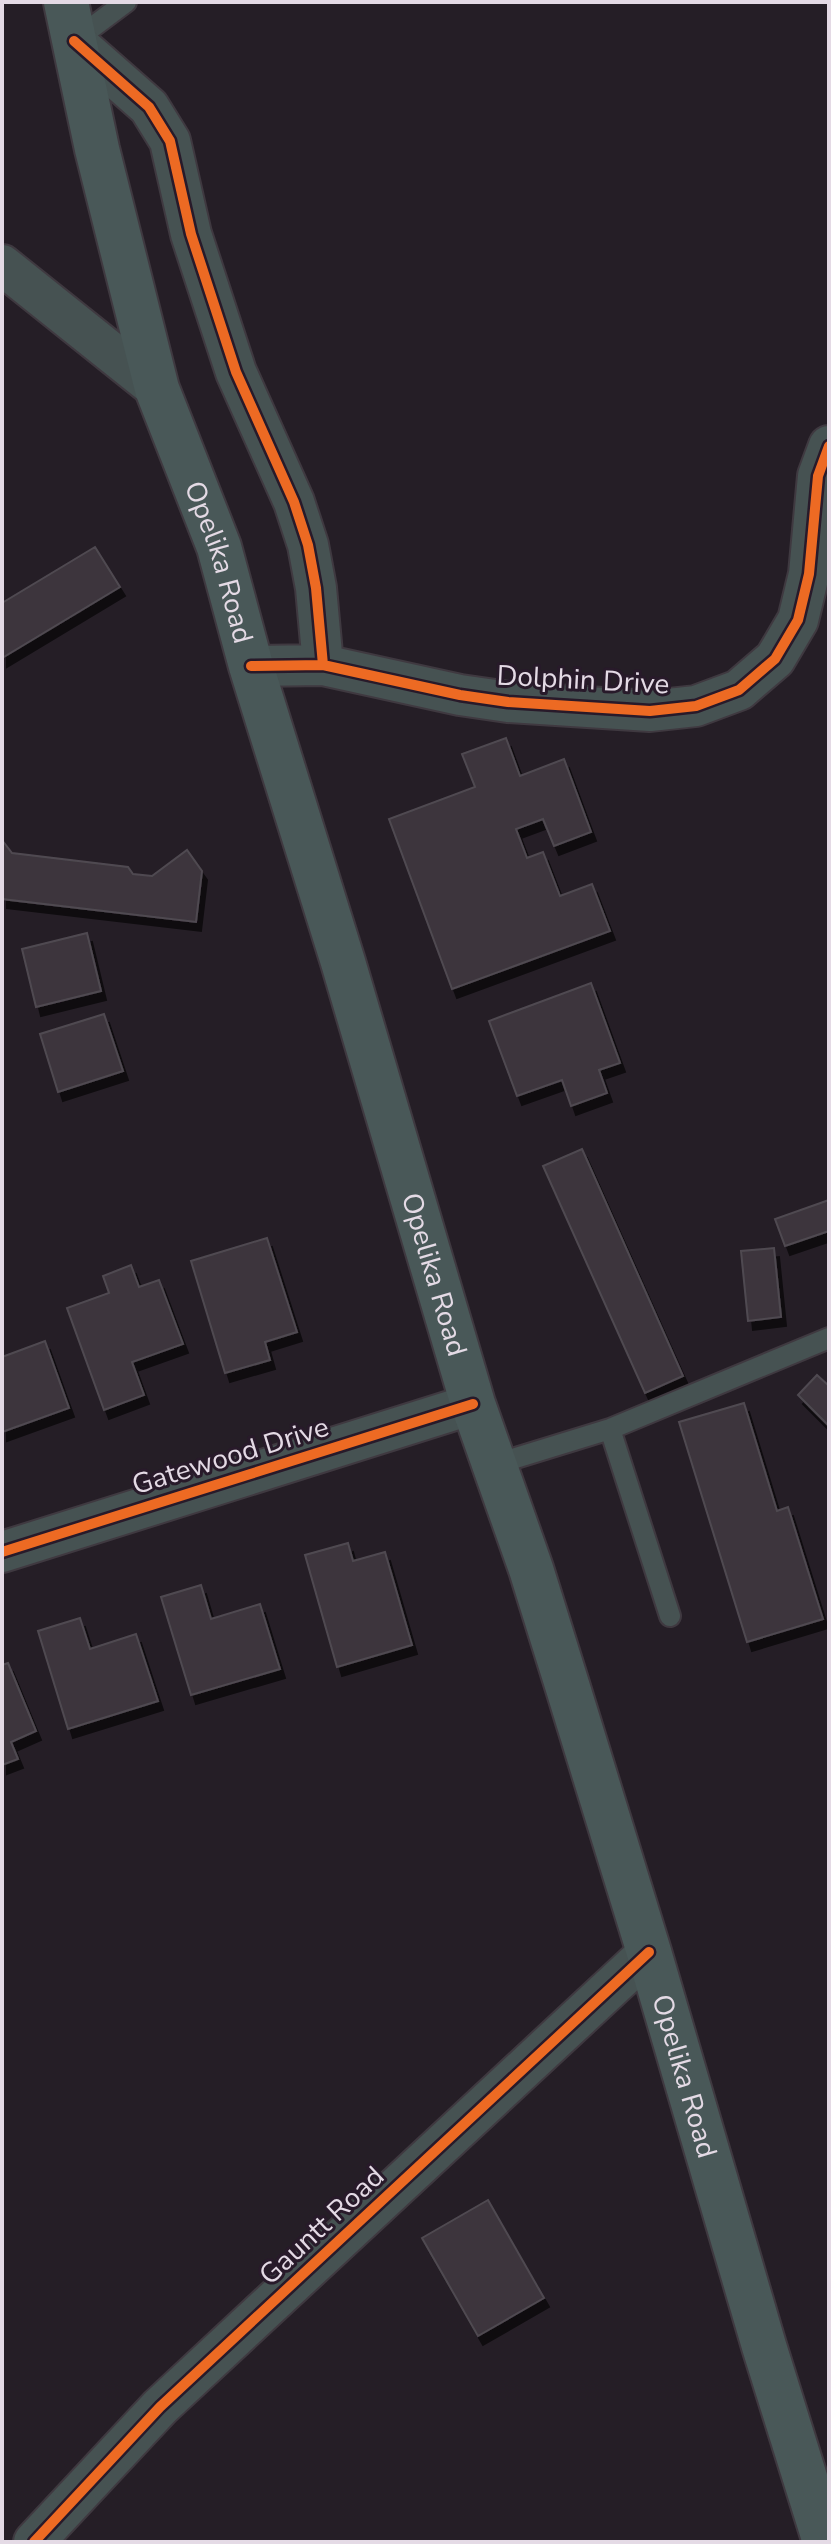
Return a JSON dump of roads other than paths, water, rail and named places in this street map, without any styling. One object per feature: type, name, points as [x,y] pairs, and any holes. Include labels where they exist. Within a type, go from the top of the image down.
[{"type":"main road","name":"Opelika Road","points":[[70,22],[97,149],[157,389],[219,547],[251,666],[348,977],[473,1404],[531,1569],[825,2542]]},
{"type":"street","points":[[70,22],[149,107],[170,141],[191,234],[236,372],[294,502],[308,545],[316,588],[323,665]]},
{"type":"street","points":[[2,265],[157,389]]},
{"type":"street","name":"Dolphin Drive","points":[[251,666],[323,665],[460,695],[508,702],[650,711],[696,706],[739,690],[775,659],[798,620],[809,574],[818,476],[829,446]]},
{"type":"street","name":"Gatewood Drive","points":[[2,1552],[473,1404]]},
{"type":"street","name":"Gauntt Road","points":[[34,2542],[160,2407],[649,1952]]},
{"type":"lane","points":[[70,22],[126,2]]},
{"type":"lane","points":[[493,1465],[610,1429],[829,1338]]},
{"type":"lane","points":[[610,1429],[670,1616]]}]
